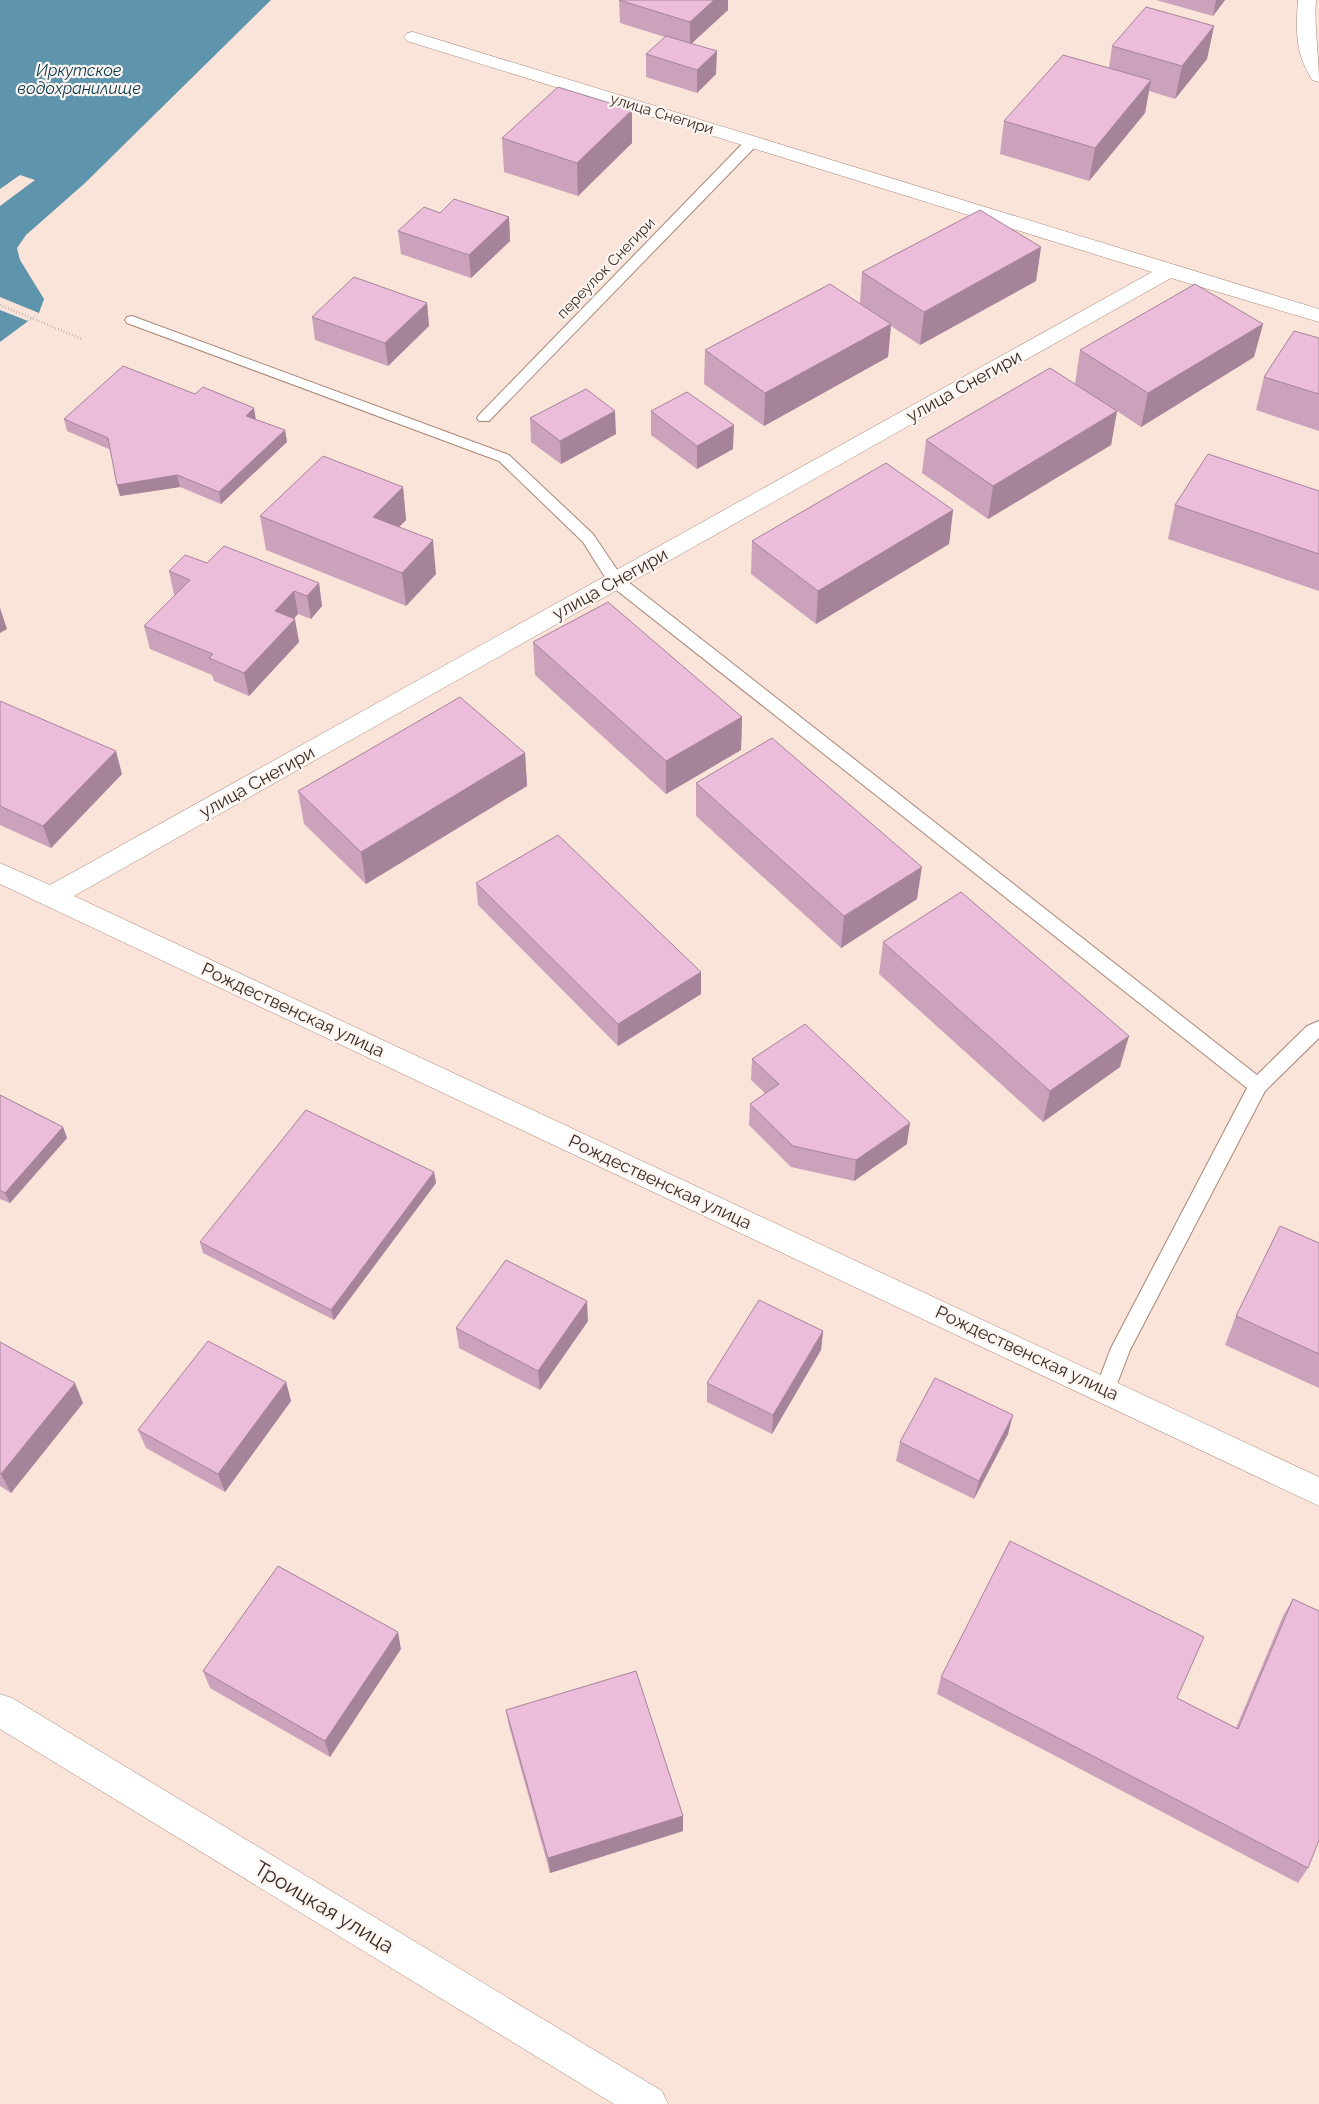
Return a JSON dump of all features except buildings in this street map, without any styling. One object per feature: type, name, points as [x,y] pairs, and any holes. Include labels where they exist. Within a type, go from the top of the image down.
[{"type":"street","points":[[1307,0],[1304,33],[1312,65],[1319,76]]},
{"type":"street","name":"улица Снегири","points":[[413,37],[1319,316]]},
{"type":"street","name":"улица Снегири","points":[[51,897],[1169,271]]},
{"type":"street","name":"Рождественская улица","points":[[0,873],[1319,1492]]},
{"type":"street","name":"Троицкая улица","points":[[0,1710],[648,2104]]},
{"type":"lane","name":"переулок Снегири","points":[[484,418],[752,142]]},
{"type":"lane","points":[[132,320],[504,458],[588,538],[616,581],[1258,1086]]},
{"type":"lane","points":[[1105,1390],[1121,1348],[1258,1086],[1319,1028]]},
{"type":"path","points":[[0,305],[82,339]]},
{"type":"water","name":"Иркутское водохранилище","points":[[0,0],[271,0],[85,183],[26,235],[17,248],[20,260],[44,299],[39,313],[0,342]]},
{"type":"pier","points":[[20,175],[35,180],[0,206],[0,189]]},
{"type":"pier","points":[[0,297],[39,313],[28,321],[0,310]]}]
